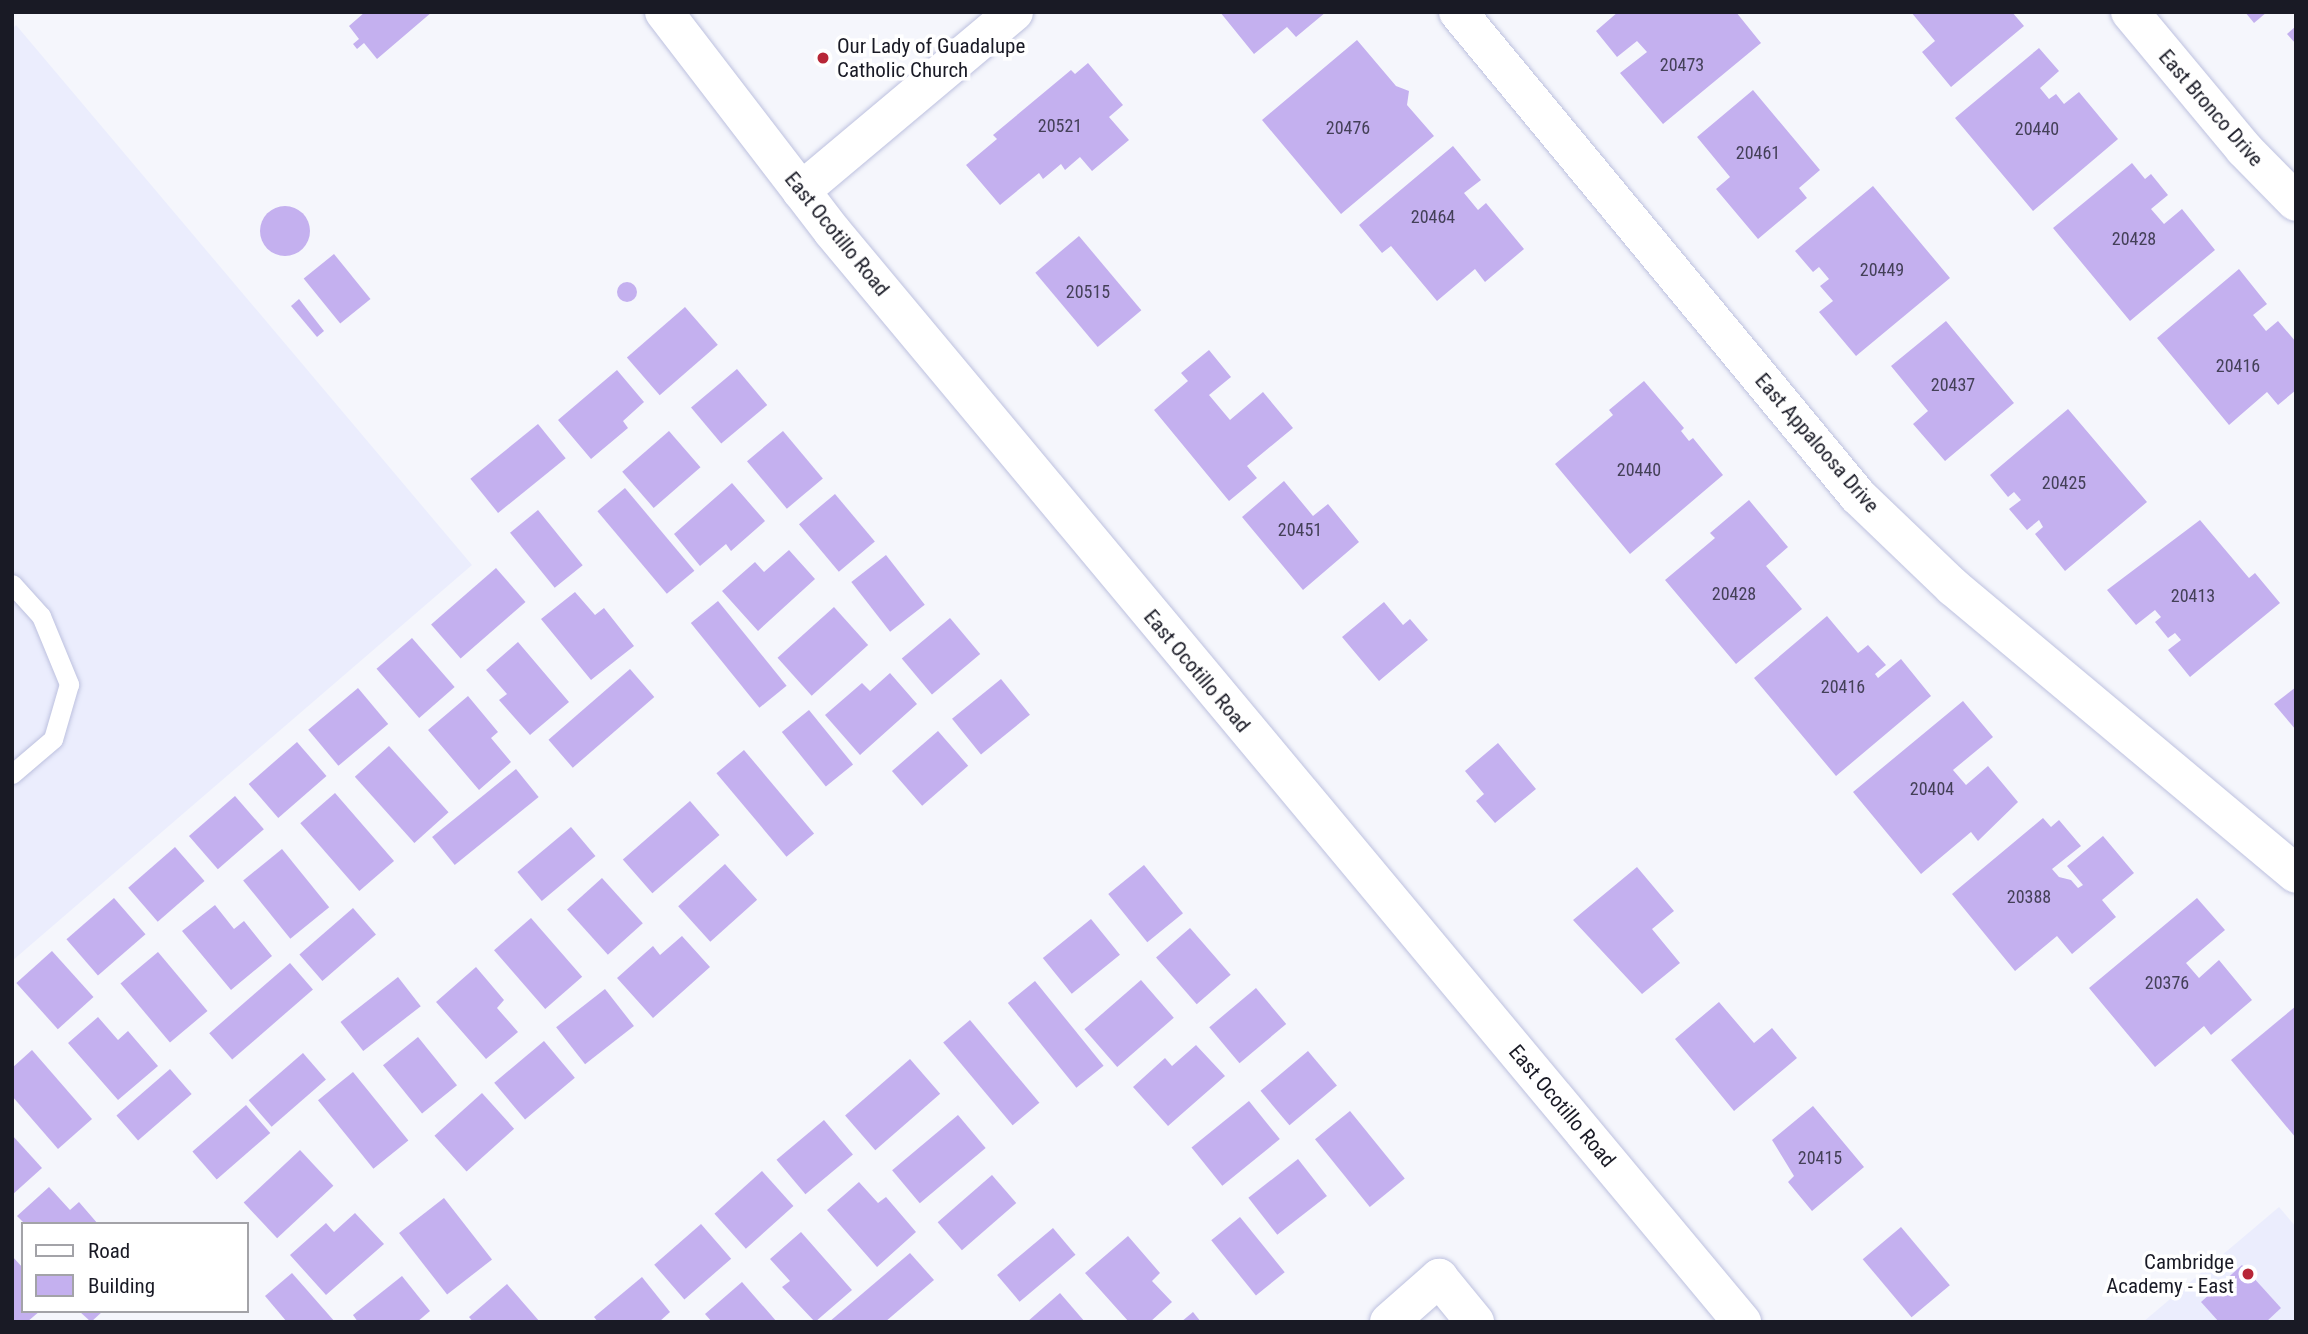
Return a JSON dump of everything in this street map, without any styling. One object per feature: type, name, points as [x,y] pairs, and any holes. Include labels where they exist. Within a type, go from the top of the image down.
[{"type":"street","name":"East Ocotillo Road","points":[[664,12],[801,191],[1742,1322]]},
{"type":"street","points":[[801,191],[1014,12]]},
{"type":"street","name":"East Appaloosa Drive","points":[[1458,12],[1858,496],[1953,587],[2296,874]]},
{"type":"street","name":"East Bronco Drive","points":[[2130,12],[2244,149],[2296,202]]},
{"type":"street","points":[[1389,1322],[1439,1278],[1475,1322]]},
{"type":"lane","points":[[12,584],[41,616],[69,684],[53,739],[12,774]]},
{"type":"shaded area","points":[[16,25],[472,565],[12,961],[12,29]]},
{"type":"shaded area","name":"Cambridge Academy - East","points":[[2279,1207],[2296,1227],[2296,1322],[2143,1322]]},
{"type":"building","points":[[365,12],[432,12],[377,59],[364,43],[357,49],[353,44],[359,39],[349,26]]},
{"type":"building","points":[[1220,12],[1326,12],[1296,37],[1287,27],[1254,54]]},
{"type":"building","points":[[1618,12],[1736,12],[1761,43],[1663,124],[1620,73],[1647,52],[1637,41],[1617,57],[1596,31]]},
{"type":"building","points":[[1911,12],[2012,12],[2024,26],[1951,87],[1922,52],[1935,41]]},
{"type":"building","points":[[2245,12],[2267,12],[2254,23]]},
{"type":"building","points":[[2296,26],[2296,44],[2287,34]]},
{"type":"building","points":[[1357,40],[1396,86],[1409,91],[1407,105],[1434,136],[1341,214],[1262,120]]},
{"type":"building","points":[[2039,48],[2059,71],[2040,88],[2049,99],[2056,94],[2064,104],[2079,92],[2118,139],[2033,211],[1955,118]]},
{"type":"building","points":[[1088,63],[1123,105],[1109,117],[1129,140],[1092,171],[1080,157],[1065,170],[1061,164],[1043,179],[1039,173],[1000,205],[966,165],[997,139],[993,135],[1071,70],[1075,74]]},
{"type":"building","points":[[1753,90],[1820,170],[1799,188],[1807,198],[1758,239],[1716,189],[1730,177],[1697,137]]},
{"type":"building","points":[[1453,146],[1481,180],[1464,193],[1478,210],[1486,203],[1524,249],[1485,282],[1475,269],[1437,301],[1391,246],[1382,253],[1359,225]]},
{"type":"building","points":[[2132,163],[2145,179],[2151,174],[2168,195],[2151,209],[2164,224],[2182,209],[2215,250],[2130,321],[2053,228]]},
{"type":"building","points":[[1873,186],[1950,278],[1856,356],[1819,312],[1833,301],[1820,286],[1829,279],[1819,267],[1813,272],[1795,251]]},
{"type":"building","points":[[285,206],[302,214],[310,231],[302,248],[285,256],[268,248],[260,231],[268,214]]},
{"type":"building","points":[[1079,236],[1141,310],[1098,347],[1035,273]]},
{"type":"building","points":[[334,254],[371,299],[340,324],[304,279]]},
{"type":"building","points":[[2239,269],[2267,304],[2253,315],[2266,331],[2278,321],[2296,342],[2296,390],[2278,405],[2267,392],[2229,425],[2157,338]]},
{"type":"building","points":[[627,282],[634,285],[637,292],[634,299],[627,302],[620,299],[617,292],[620,285]]},
{"type":"building","points":[[299,299],[324,331],[317,337],[291,306]]},
{"type":"building","points":[[685,307],[718,345],[660,395],[627,358]]},
{"type":"building","points":[[1946,321],[2014,403],[1945,461],[1913,424],[1928,411],[1891,366]]},
{"type":"building","points":[[1209,350],[1231,377],[1209,395],[1230,420],[1263,392],[1293,428],[1247,466],[1257,478],[1229,501],[1154,410],[1188,381],[1181,373]]},
{"type":"building","points":[[737,369],[767,405],[721,444],[691,408]]},
{"type":"building","points":[[617,370],[644,402],[623,421],[628,428],[591,459],[558,420]]},
{"type":"building","points":[[1644,381],[1684,428],[1681,431],[1689,441],[1693,438],[1723,475],[1630,554],[1555,464],[1613,415],[1609,410]]},
{"type":"building","points":[[2068,409],[2147,502],[2065,571],[2035,534],[2043,527],[2039,520],[2027,530],[2009,509],[2021,500],[2014,492],[2008,497],[1990,475]]},
{"type":"building","points":[[538,424],[566,458],[498,513],[470,479]]},
{"type":"building","points":[[669,431],[700,467],[654,508],[622,472]]},
{"type":"building","points":[[783,431],[823,478],[787,509],[747,461]]},
{"type":"building","points":[[1284,481],[1313,516],[1328,504],[1359,542],[1303,590],[1242,517]]},
{"type":"building","points":[[732,483],[765,521],[731,551],[726,544],[700,566],[674,534]]},
{"type":"building","points":[[625,488],[694,571],[667,594],[597,511]]},
{"type":"building","points":[[835,494],[875,541],[839,572],[799,524]]},
{"type":"building","points":[[1749,500],[1788,547],[1766,566],[1802,609],[1736,664],[1665,580],[1715,538],[1710,533]]},
{"type":"building","points":[[538,510],[583,565],[555,588],[510,533]]},
{"type":"building","points":[[2200,520],[2249,578],[2255,573],[2280,603],[2190,677],[2168,650],[2181,640],[2175,633],[2168,638],[2155,622],[2161,617],[2155,610],[2136,625],[2107,590]]},
{"type":"building","points":[[789,550],[815,579],[758,631],[722,591],[755,562],[764,572]]},
{"type":"building","points":[[886,555],[925,605],[890,632],[851,582]]},
{"type":"building","points":[[496,568],[526,602],[461,658],[431,624]]},
{"type":"building","points":[[575,592],[595,615],[604,608],[634,646],[591,680],[541,619]]},
{"type":"building","points":[[718,601],[787,686],[759,708],[691,623]]},
{"type":"building","points":[[1384,602],[1403,625],[1410,619],[1428,640],[1379,681],[1342,637]]},
{"type":"building","points":[[834,607],[868,645],[812,696],[778,658]]},
{"type":"building","points":[[1827,616],[1858,653],[1868,645],[1886,665],[1875,674],[1878,678],[1901,659],[1931,696],[1836,776],[1754,678]]},
{"type":"building","points":[[950,618],[980,654],[932,694],[902,658]]},
{"type":"building","points":[[412,638],[455,687],[419,718],[377,669]]},
{"type":"building","points":[[518,642],[569,702],[530,735],[499,700],[507,694],[486,670]]},
{"type":"building","points":[[630,669],[654,697],[573,768],[548,740]]},
{"type":"building","points":[[890,673],[917,704],[860,755],[825,715],[862,683],[870,691]]},
{"type":"building","points":[[1001,679],[1030,715],[981,754],[952,719]]},
{"type":"building","points":[[2296,687],[2296,730],[2274,704]]},
{"type":"building","points":[[358,688],[388,724],[338,766],[308,730]]},
{"type":"building","points":[[468,696],[498,732],[491,738],[511,762],[479,790],[428,730]]},
{"type":"building","points":[[1963,701],[1993,737],[1953,770],[1966,785],[1988,766],[2018,802],[1978,841],[1971,832],[1921,874],[1853,792]]},
{"type":"building","points":[[809,710],[853,764],[826,786],[782,732]]},
{"type":"building","points":[[938,731],[968,766],[922,806],[892,771]]},
{"type":"building","points":[[297,742],[327,776],[278,818],[249,784]]},
{"type":"building","points":[[1498,743],[1536,789],[1495,823],[1476,801],[1484,794],[1465,771]]},
{"type":"building","points":[[389,746],[449,812],[414,843],[355,777]]},
{"type":"building","points":[[744,750],[814,833],[786,857],[716,773]]},
{"type":"building","points":[[516,769],[539,797],[455,865],[432,837]]},
{"type":"building","points":[[335,793],[394,861],[359,891],[300,823]]},
{"type":"building","points":[[235,796],[264,829],[218,869],[189,836]]},
{"type":"building","points":[[690,801],[720,835],[652,893],[623,859]]},
{"type":"building","points":[[2043,818],[2051,827],[2059,820],[2081,846],[2052,869],[2059,877],[2071,880],[2078,888],[2083,885],[2067,866],[2103,836],[2134,873],[2102,900],[2116,917],[2072,954],[2057,936],[2015,971],[1952,894]]},
{"type":"building","points":[[571,827],[595,856],[542,901],[517,872]]},
{"type":"building","points":[[175,847],[205,881],[158,922],[128,888]]},
{"type":"building","points":[[282,849],[329,907],[290,939],[243,880]]},
{"type":"building","points":[[725,864],[757,900],[710,942],[678,906]]},
{"type":"building","points":[[1144,865],[1183,913],[1147,942],[1108,894]]},
{"type":"building","points":[[1637,867],[1674,911],[1652,929],[1680,963],[1642,994],[1573,920]]},
{"type":"building","points":[[602,878],[643,923],[608,955],[567,909]]},
{"type":"building","points":[[114,898],[145,934],[98,976],[66,939]]},
{"type":"building","points":[[2197,898],[2225,930],[2186,963],[2199,978],[2219,960],[2252,1000],[2211,1035],[2204,1026],[2155,1067],[2089,988]]},
{"type":"building","points":[[215,905],[234,929],[244,921],[272,956],[231,990],[182,931]]},
{"type":"building","points":[[353,908],[376,934],[322,981],[299,955]]},
{"type":"building","points":[[531,918],[582,977],[545,1009],[494,950]]},
{"type":"building","points":[[1091,919],[1120,955],[1072,994],[1043,958]]},
{"type":"building","points":[[1190,928],[1231,975],[1197,1004],[1156,958]]},
{"type":"building","points":[[682,936],[710,967],[653,1018],[617,978],[653,946],[660,955]]},
{"type":"building","points":[[52,951],[93,997],[58,1029],[16,983]]},
{"type":"building","points":[[158,952],[207,1011],[170,1042],[120,983]]},
{"type":"building","points":[[290,963],[313,989],[232,1060],[209,1033]]},
{"type":"building","points":[[476,967],[504,1000],[497,1008],[518,1032],[486,1059],[436,1002]]},
{"type":"building","points":[[398,977],[421,1006],[363,1051],[340,1022]]},
{"type":"building","points":[[1141,980],[1174,1018],[1117,1067],[1084,1029]]},
{"type":"building","points":[[1035,981],[1104,1066],[1076,1088],[1008,1003]]},
{"type":"building","points":[[1256,988],[1286,1024],[1239,1063],[1209,1027]]},
{"type":"building","points":[[605,989],[634,1026],[585,1064],[556,1027]]},
{"type":"building","points":[[1719,1002],[1754,1043],[1772,1028],[1797,1058],[1734,1111],[1675,1039]]},
{"type":"building","points":[[2296,1006],[2296,1138],[2231,1060]]},
{"type":"building","points":[[98,1017],[118,1040],[128,1031],[158,1066],[118,1100],[68,1043]]},
{"type":"building","points":[[970,1020],[1039,1103],[1013,1125],[943,1042]]},
{"type":"building","points":[[418,1037],[457,1085],[422,1114],[383,1065]]},
{"type":"building","points":[[544,1041],[575,1078],[525,1120],[494,1083]]},
{"type":"building","points":[[1196,1045],[1225,1076],[1168,1126],[1133,1087],[1165,1058],[1172,1066]]},
{"type":"building","points":[[32,1050],[92,1119],[58,1149],[12,1096],[12,1068]]},
{"type":"building","points":[[1308,1051],[1337,1085],[1289,1125],[1261,1091]]},
{"type":"building","points":[[303,1053],[326,1079],[272,1127],[249,1100]]},
{"type":"building","points":[[910,1059],[940,1094],[875,1150],[845,1115]]},
{"type":"building","points":[[170,1069],[192,1094],[138,1140],[116,1116]]},
{"type":"building","points":[[353,1072],[408,1140],[373,1169],[318,1100]]},
{"type":"building","points":[[482,1093],[514,1129],[467,1171],[434,1136]]},
{"type":"building","points":[[1249,1101],[1280,1139],[1222,1186],[1191,1148]]},
{"type":"building","points":[[246,1105],[270,1133],[217,1180],[192,1152]]},
{"type":"building","points":[[1813,1106],[1864,1167],[1812,1211],[1788,1182],[1794,1176],[1772,1140]]},
{"type":"building","points":[[1350,1111],[1405,1179],[1370,1207],[1315,1139]]},
{"type":"building","points":[[958,1115],[986,1148],[920,1203],[892,1170]]},
{"type":"building","points":[[824,1120],[853,1154],[805,1194],[777,1160]]},
{"type":"building","points":[[12,1135],[42,1168],[12,1195]]},
{"type":"building","points":[[300,1150],[333,1186],[277,1238],[244,1203]]},
{"type":"building","points":[[1298,1159],[1327,1196],[1277,1235],[1248,1198]]},
{"type":"building","points":[[762,1171],[793,1206],[746,1249],[714,1214]]},
{"type":"building","points":[[992,1175],[1016,1203],[962,1250],[938,1222]]},
{"type":"building","points":[[859,1182],[878,1203],[886,1197],[916,1232],[877,1267],[827,1210]]},
{"type":"building","points":[[49,1187],[70,1210],[79,1202],[96,1222],[23,1222],[17,1216]]},
{"type":"building","points":[[444,1198],[492,1259],[447,1295],[399,1233]]},
{"type":"building","points":[[355,1213],[384,1244],[326,1295],[290,1255],[326,1223],[334,1232]]},
{"type":"building","points":[[1240,1217],[1285,1272],[1256,1295],[1211,1240]]},
{"type":"building","points":[[701,1224],[731,1259],[684,1299],[654,1265]]},
{"type":"building","points":[[1901,1227],[1950,1285],[1912,1317],[1863,1259]]},
{"type":"building","points":[[1053,1228],[1075,1255],[1020,1302],[997,1275]]},
{"type":"building","points":[[801,1232],[852,1290],[815,1322],[782,1287],[790,1281],[770,1259]]},
{"type":"building","points":[[1128,1236],[1160,1273],[1152,1281],[1172,1302],[1150,1322],[1129,1322],[1085,1273]]},
{"type":"building","points":[[910,1253],[934,1280],[885,1322],[829,1322]]},
{"type":"building","points":[[12,1256],[21,1266],[21,1313],[38,1313],[27,1322],[12,1322]]},
{"type":"building","points":[[2242,1265],[2281,1308],[2266,1322],[2219,1322],[2201,1302]]},
{"type":"building","points":[[292,1273],[335,1322],[287,1322],[265,1296]]},
{"type":"building","points":[[402,1276],[430,1311],[417,1322],[358,1322],[353,1315]]},
{"type":"building","points":[[642,1277],[670,1312],[659,1322],[598,1322],[594,1317]]},
{"type":"building","points":[[742,1282],[777,1322],[712,1322],[705,1314]]},
{"type":"building","points":[[507,1284],[540,1322],[473,1322],[469,1317]]},
{"type":"building","points":[[1060,1293],[1085,1322],[1027,1322]]},
{"type":"building","points":[[1193,1312],[1201,1322],[1181,1322]]},
{"type":"building","points":[[81,1313],[101,1313],[91,1322]]},
{"type":"place","name":"Our Lady of Guadalupe Catholic Church","points":[[823,58]]},
{"type":"place","name":"Cambridge Academy - East","points":[[2248,1274]]}]
